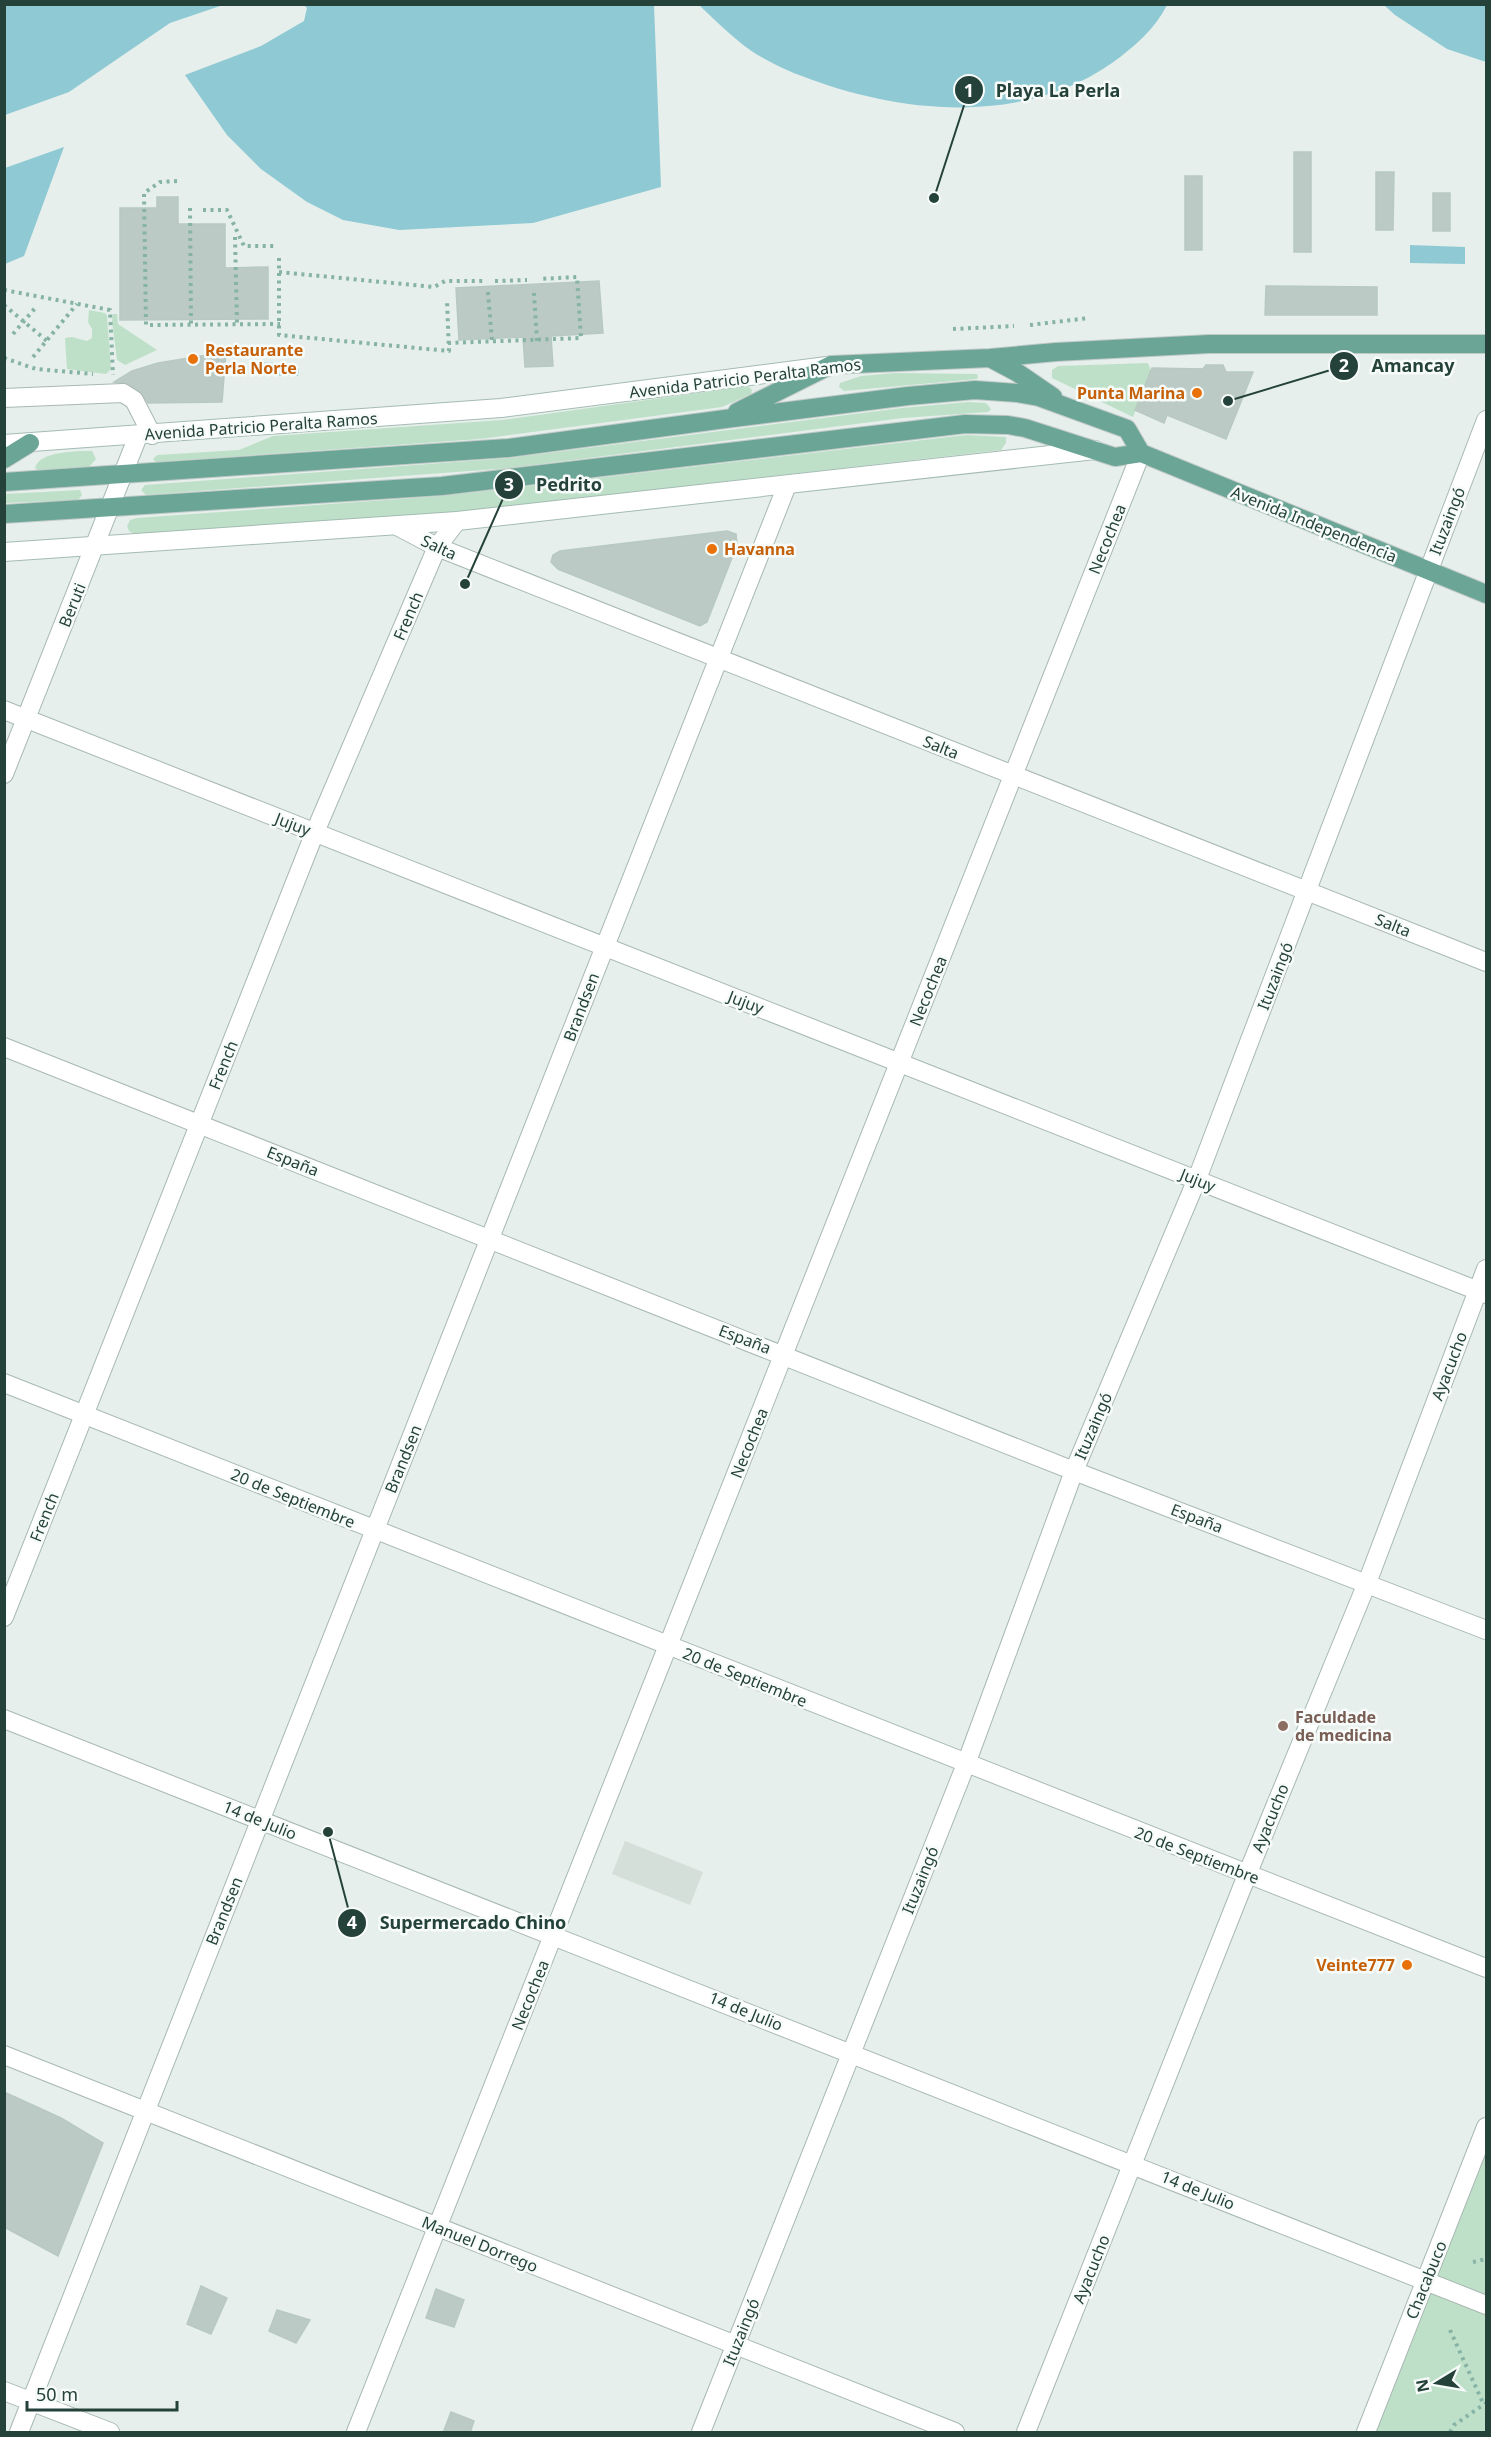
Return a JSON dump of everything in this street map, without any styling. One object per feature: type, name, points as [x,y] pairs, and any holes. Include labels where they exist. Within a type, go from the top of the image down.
[{"type":"main road","name":"Avenida Patricio Peralta Ramos","points":[[831,366],[1209,344],[1486,344]]},
{"type":"main road","points":[[990,358],[1018,373],[1067,406]]},
{"type":"main road","points":[[724,418],[831,366]]},
{"type":"main road","points":[[4,482],[123,476],[508,448],[724,418],[975,390],[1017,393],[1067,406],[1126,429],[1142,453],[1115,457],[1008,425],[965,424],[462,484],[4,514]]},
{"type":"main road","points":[[4,459],[30,443]]},
{"type":"main road","name":"Avenida Independencia","points":[[1142,453],[1486,594]]},
{"type":"street","name":"Avenida Patricio Peralta Ramos","points":[[4,444],[501,408],[831,366]]},
{"type":"street","points":[[4,398],[123,393],[134,400],[145,435]]},
{"type":"street","name":"Ituzaingó","points":[[701,2433],[966,1764],[1074,1471],[1197,1179],[1486,420]]},
{"type":"street","name":"Beruti","points":[[4,774],[110,507],[123,476],[145,435]]},
{"type":"street","points":[[4,552],[94,548],[457,521],[1095,450]]},
{"type":"street","name":"Necochea","points":[[356,2433],[1142,453]]},
{"type":"street","name":"Brandsen","points":[[18,2433],[787,485]]},
{"type":"street","name":"French","points":[[4,1617],[315,832],[437,547],[457,521]]},
{"type":"street","name":"Salta","points":[[397,526],[437,547],[1486,962]]},
{"type":"street","name":"Jujuy","points":[[4,710],[1482,1292]]},
{"type":"street","name":"España","points":[[4,1047],[784,1354],[1074,1471],[1486,1630]]},
{"type":"street","name":"Ayacucho","points":[[1026,2433],[1247,1875],[1367,1583],[1482,1292],[1486,1269]]},
{"type":"street","name":"20 de Septiembre","points":[[4,1383],[1486,1968]]},
{"type":"street","name":"14 de Julio","points":[[4,1719],[1486,2305]]},
{"type":"street","name":"Manuel Dorrego","points":[[4,2055],[955,2433]]},
{"type":"street","name":"Chacabuco","points":[[1366,2433],[1486,2127]]},
{"type":"street","points":[[4,2391],[110,2433]]},
{"type":"path","points":[[177,181],[160,182],[144,193],[146,325],[279,324]]},
{"type":"path","points":[[190,208],[191,324]]},
{"type":"path","points":[[203,210],[227,210],[244,246],[276,246]]},
{"type":"path","points":[[235,237],[237,323]]},
{"type":"path","points":[[279,258],[279,335],[448,351],[447,301]]},
{"type":"path","points":[[279,272],[434,287],[445,281],[483,281]]},
{"type":"path","points":[[448,343],[581,338],[577,277],[539,279]]},
{"type":"path","points":[[495,281],[527,280]]},
{"type":"path","points":[[4,290],[110,310],[114,374],[108,377],[110,382]]},
{"type":"path","points":[[488,292],[492,342]]},
{"type":"path","points":[[534,293],[537,341]]},
{"type":"path","points":[[33,357],[77,304]]},
{"type":"path","points":[[4,305],[46,341]]},
{"type":"path","points":[[13,334],[36,307]]},
{"type":"path","points":[[1030,325],[1089,318]]},
{"type":"path","points":[[953,329],[1014,326]]},
{"type":"path","points":[[4,357],[36,369],[88,373]]},
{"type":"path","points":[[1473,2262],[1486,2259]]},
{"type":"path","points":[[1450,2331],[1485,2403],[1454,2425],[1450,2433]]},
{"type":"shaded area","points":[[625,1841],[703,1872],[690,1905],[612,1874]]},
{"type":"green space","points":[[89,310],[105,313],[107,316],[111,369],[106,374],[67,369],[65,338],[72,337],[87,341],[92,338],[92,329],[88,322]]},
{"type":"green space","points":[[113,314],[117,314],[118,324],[157,350],[125,365],[117,360]]},
{"type":"green space","points":[[1148,363],[1151,371],[1133,417],[1052,378],[1052,370],[1058,366]]},
{"type":"green space","points":[[896,373],[977,374],[978,376],[977,379],[844,391],[839,387],[840,383],[861,376]]},
{"type":"green space","points":[[748,386],[752,390],[751,394],[722,407],[480,439],[156,462],[153,459],[157,455],[239,450],[273,436],[502,420]]},
{"type":"green space","points":[[968,402],[986,403],[991,409],[988,412],[903,418],[510,468],[146,495],[141,490],[145,485],[509,458],[902,408]]},
{"type":"green space","points":[[966,435],[1006,437],[1006,443],[1001,450],[449,513],[135,534],[129,531],[127,526],[130,520],[137,518],[441,496]]},
{"type":"green space","points":[[92,451],[96,459],[89,467],[38,470],[35,468],[38,462],[51,455]]},
{"type":"green space","points":[[80,490],[82,495],[78,500],[5,503],[5,494]]},
{"type":"green space","points":[[1486,2125],[1486,2432],[1365,2432]]},
{"type":"water","points":[[5,4],[223,5],[170,23],[69,92],[5,115]]},
{"type":"water","points":[[304,5],[654,5],[661,187],[533,223],[399,230],[343,220],[307,202],[261,169],[227,135],[185,75],[261,46],[304,21],[307,8]]},
{"type":"water","points":[[699,5],[1167,5],[1150,30],[1136,44],[1112,63],[1077,83],[1039,97],[1000,105],[960,107],[919,105],[879,99],[840,89],[795,73],[748,49]]},
{"type":"water","points":[[1384,5],[1486,5],[1486,62],[1447,49],[1395,15]]},
{"type":"water","points":[[64,147],[24,256],[5,264],[5,168]]},
{"type":"water","points":[[1410,245],[1465,247],[1465,264],[1410,263]]},
{"type":"water","points":[[255,362],[278,363],[299,368],[298,376],[255,375]]},
{"type":"building","points":[[1294,152],[1311,152],[1311,252],[1294,252]]},
{"type":"building","points":[[1376,172],[1394,172],[1393,230],[1376,230]]},
{"type":"building","points":[[1185,176],[1202,176],[1202,250],[1185,250]]},
{"type":"building","points":[[1433,193],[1450,193],[1450,231],[1433,231]]},
{"type":"building","points":[[157,197],[178,197],[178,224],[225,224],[225,268],[268,267],[268,319],[120,320],[120,208],[157,208]]},
{"type":"building","points":[[599,281],[603,333],[551,336],[553,366],[525,367],[523,337],[459,340],[456,288]]},
{"type":"building","points":[[1266,286],[1377,287],[1377,315],[1265,315]]},
{"type":"building","points":[[226,352],[222,402],[148,403],[140,391],[129,384],[114,382],[132,371],[158,363]]},
{"type":"building","points":[[1206,365],[1223,365],[1226,372],[1253,372],[1226,439],[1167,415],[1164,423],[1135,410],[1152,368],[1203,369]]},
{"type":"building","points":[[727,531],[736,534],[737,545],[707,622],[700,626],[558,569],[551,562],[553,555],[560,551]]},
{"type":"building","points":[[4,2092],[61,2118],[103,2143],[58,2256],[4,2227]]},
{"type":"building","points":[[201,2286],[227,2298],[211,2334],[187,2324]]},
{"type":"building","points":[[436,2289],[464,2300],[454,2327],[426,2318]]},
{"type":"building","points":[[277,2310],[310,2320],[296,2343],[269,2331]]},
{"type":"building","points":[[451,2412],[474,2421],[470,2433],[443,2433]]},
{"type":"place","name":"Playa La Perla","points":[[934,198]]},
{"type":"place","name":"Restaurante Perla Norte","points":[[193,359]]},
{"type":"place","name":"Punta Marina","points":[[1197,393]]},
{"type":"place","name":"Amancay","points":[[1228,401]]},
{"type":"place","name":"Havanna","points":[[712,549]]},
{"type":"place","name":"Pedrito","points":[[465,584]]},
{"type":"place","name":"Faculdade de medicina","points":[[1283,1726]]},
{"type":"place","name":"Supermercado Chino","points":[[328,1832]]},
{"type":"place","name":"Veinte777","points":[[1407,1965]]}]
